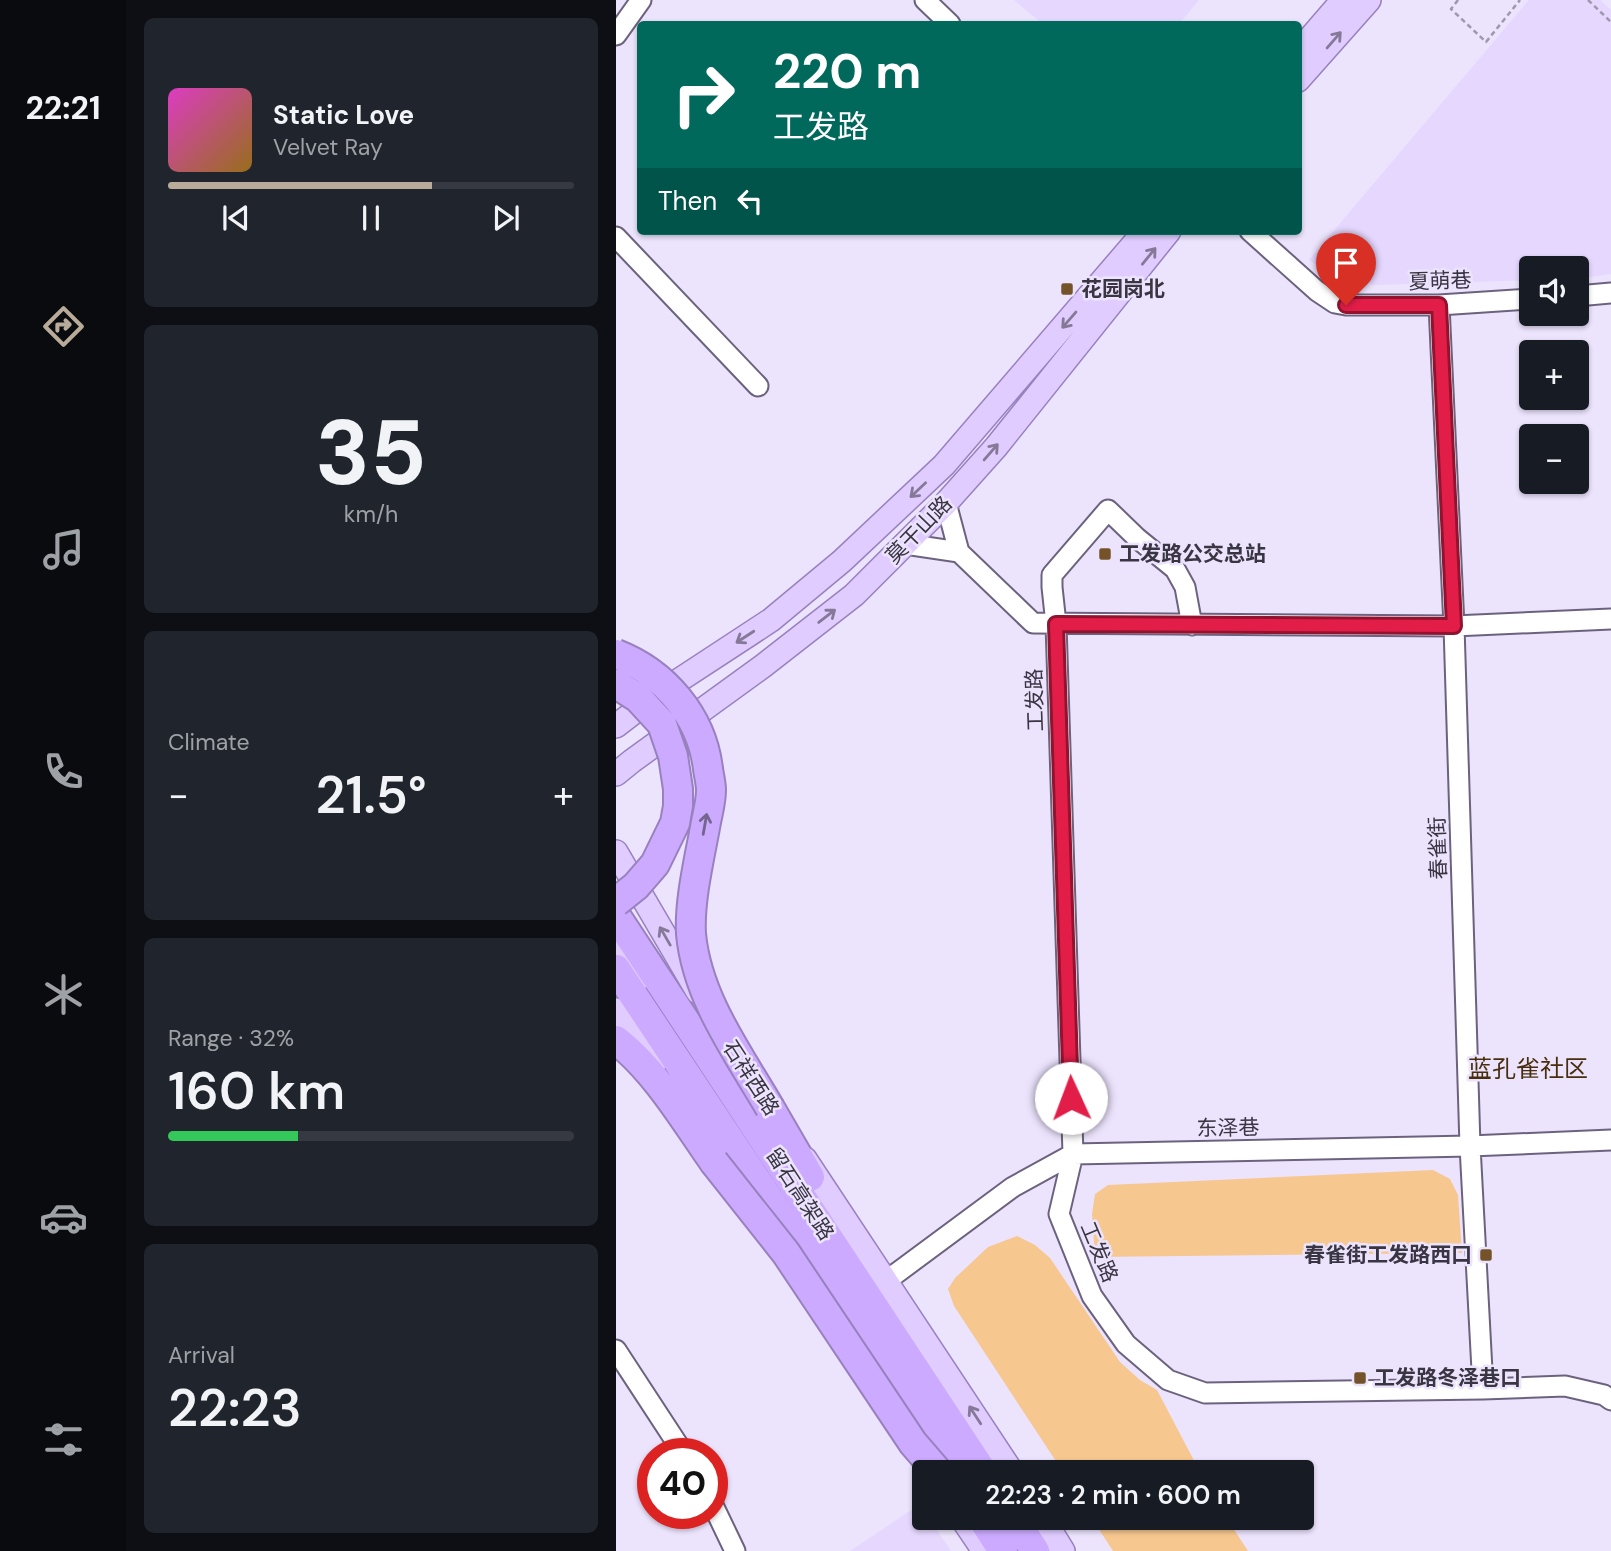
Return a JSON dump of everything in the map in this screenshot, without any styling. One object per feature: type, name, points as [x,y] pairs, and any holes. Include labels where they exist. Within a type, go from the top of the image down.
[{"type":"highway","points":[[616,654],[644,668],[664,684],[687,710],[701,734],[711,790],[694,891],[691,933],[701,983],[720,1022],[844,1237],[912,1363]]},
{"type":"highway","points":[[616,684],[638,698],[662,724],[673,755],[678,806],[675,823],[655,864],[636,886],[616,902]]},
{"type":"highway","name":"留石高架路","points":[[616,916],[974,1460]]},
{"type":"highway","name":"留石高架路","points":[[616,969],[943,1460]]},
{"type":"highway","points":[[616,1040],[642,1063],[714,1162],[786,1253],[913,1443],[928,1460]]},
{"type":"highway","points":[[992,1530],[1003,1551]]},
{"type":"highway","points":[[1001,1530],[1034,1551]]},
{"type":"main road","points":[[1302,47],[1343,0]]},
{"type":"main road","points":[[1302,75],[1369,0]]},
{"type":"main road","name":"莫干山路","points":[[616,726],[655,696],[771,620],[852,551],[944,465],[1142,235]]},
{"type":"main road","name":"莫干山路","points":[[616,774],[854,595],[946,503],[996,447],[1166,235]]},
{"type":"main road","name":"石祥西路","points":[[616,852],[727,1042],[1004,1460]]},
{"type":"main road","points":[[616,921],[709,1076],[952,1460]]},
{"type":"main road","points":[[616,950],[709,1076],[974,1460]]},
{"type":"main road","points":[[616,1010],[923,1460]]},
{"type":"main road","points":[[995,1530],[1012,1551]]},
{"type":"main road","points":[[1050,1530],[1063,1551]]},
{"type":"street","points":[[616,35],[641,0]]},
{"type":"street","points":[[925,0],[947,21]]},
{"type":"street","name":"夏萌巷","points":[[1254,235],[1317,291],[1335,303],[1439,305],[1519,300]]},
{"type":"street","points":[[616,237],[758,386]]},
{"type":"street","points":[[1589,295],[1611,293]]},
{"type":"street","name":"春雀街","points":[[1439,305],[1454,626],[1470,1146],[1483,1390]]},
{"type":"street","points":[[946,503],[959,552],[1033,623],[1454,626],[1611,620]]},
{"type":"street","name":"工发路","points":[[1192,625],[1185,587],[1175,569],[1108,510],[1052,575],[1056,624],[1073,1154],[1059,1214],[1092,1296],[1126,1344],[1168,1380],[1205,1393],[1483,1390],[1565,1386],[1604,1395],[1611,1400]]},
{"type":"street","points":[[905,544],[959,552]]},
{"type":"street","name":"东泽巷","points":[[886,1281],[1013,1186],[1073,1154],[1470,1146],[1611,1140]]},
{"type":"street","points":[[616,1350],[674,1438]]},
{"type":"street","points":[[724,1529],[735,1551]]},
{"type":"path","points":[[1458,0],[1451,9],[1486,42],[1520,0]]},
{"type":"path","points":[[1588,0],[1611,22]]},
{"type":"shaded area","points":[[1014,0],[1199,0],[1182,21],[1039,21]]},
{"type":"shaded area","points":[[1529,0],[1600,0],[1611,10],[1611,274],[1589,277],[1589,256],[1519,256],[1519,280],[1374,285],[1332,274],[1309,260]]},
{"type":"shaded area","points":[[1433,1170],[1450,1179],[1458,1195],[1462,1253],[1095,1257],[1092,1214],[1095,1194],[1108,1185]]},
{"type":"shaded area","points":[[1017,1236],[1035,1245],[1050,1258],[1120,1362],[1140,1380],[1157,1390],[1194,1460],[1055,1460],[954,1306],[948,1289],[955,1278],[988,1247]]},
{"type":"shaded area","points":[[912,1510],[912,1530],[937,1530],[951,1551],[850,1551]]},
{"type":"shaded area","points":[[1099,1530],[1234,1530],[1248,1551],[1113,1551]]},
{"type":"place","name":"花园岗北","points":[[1067,289]]},
{"type":"place","name":"工发路公交总站","points":[[1105,554]]},
{"type":"place","name":"春雀街工发路西口","points":[[1486,1255]]},
{"type":"place","name":"工发路冬泽巷口","points":[[1360,1378]]},
{"type":"district","name":"蓝孔雀社区","points":[[1528,1069]]},
{"type":"route","points":[[1071,1098],[1056,624],[1454,626],[1439,305],[1346,305]]}]
